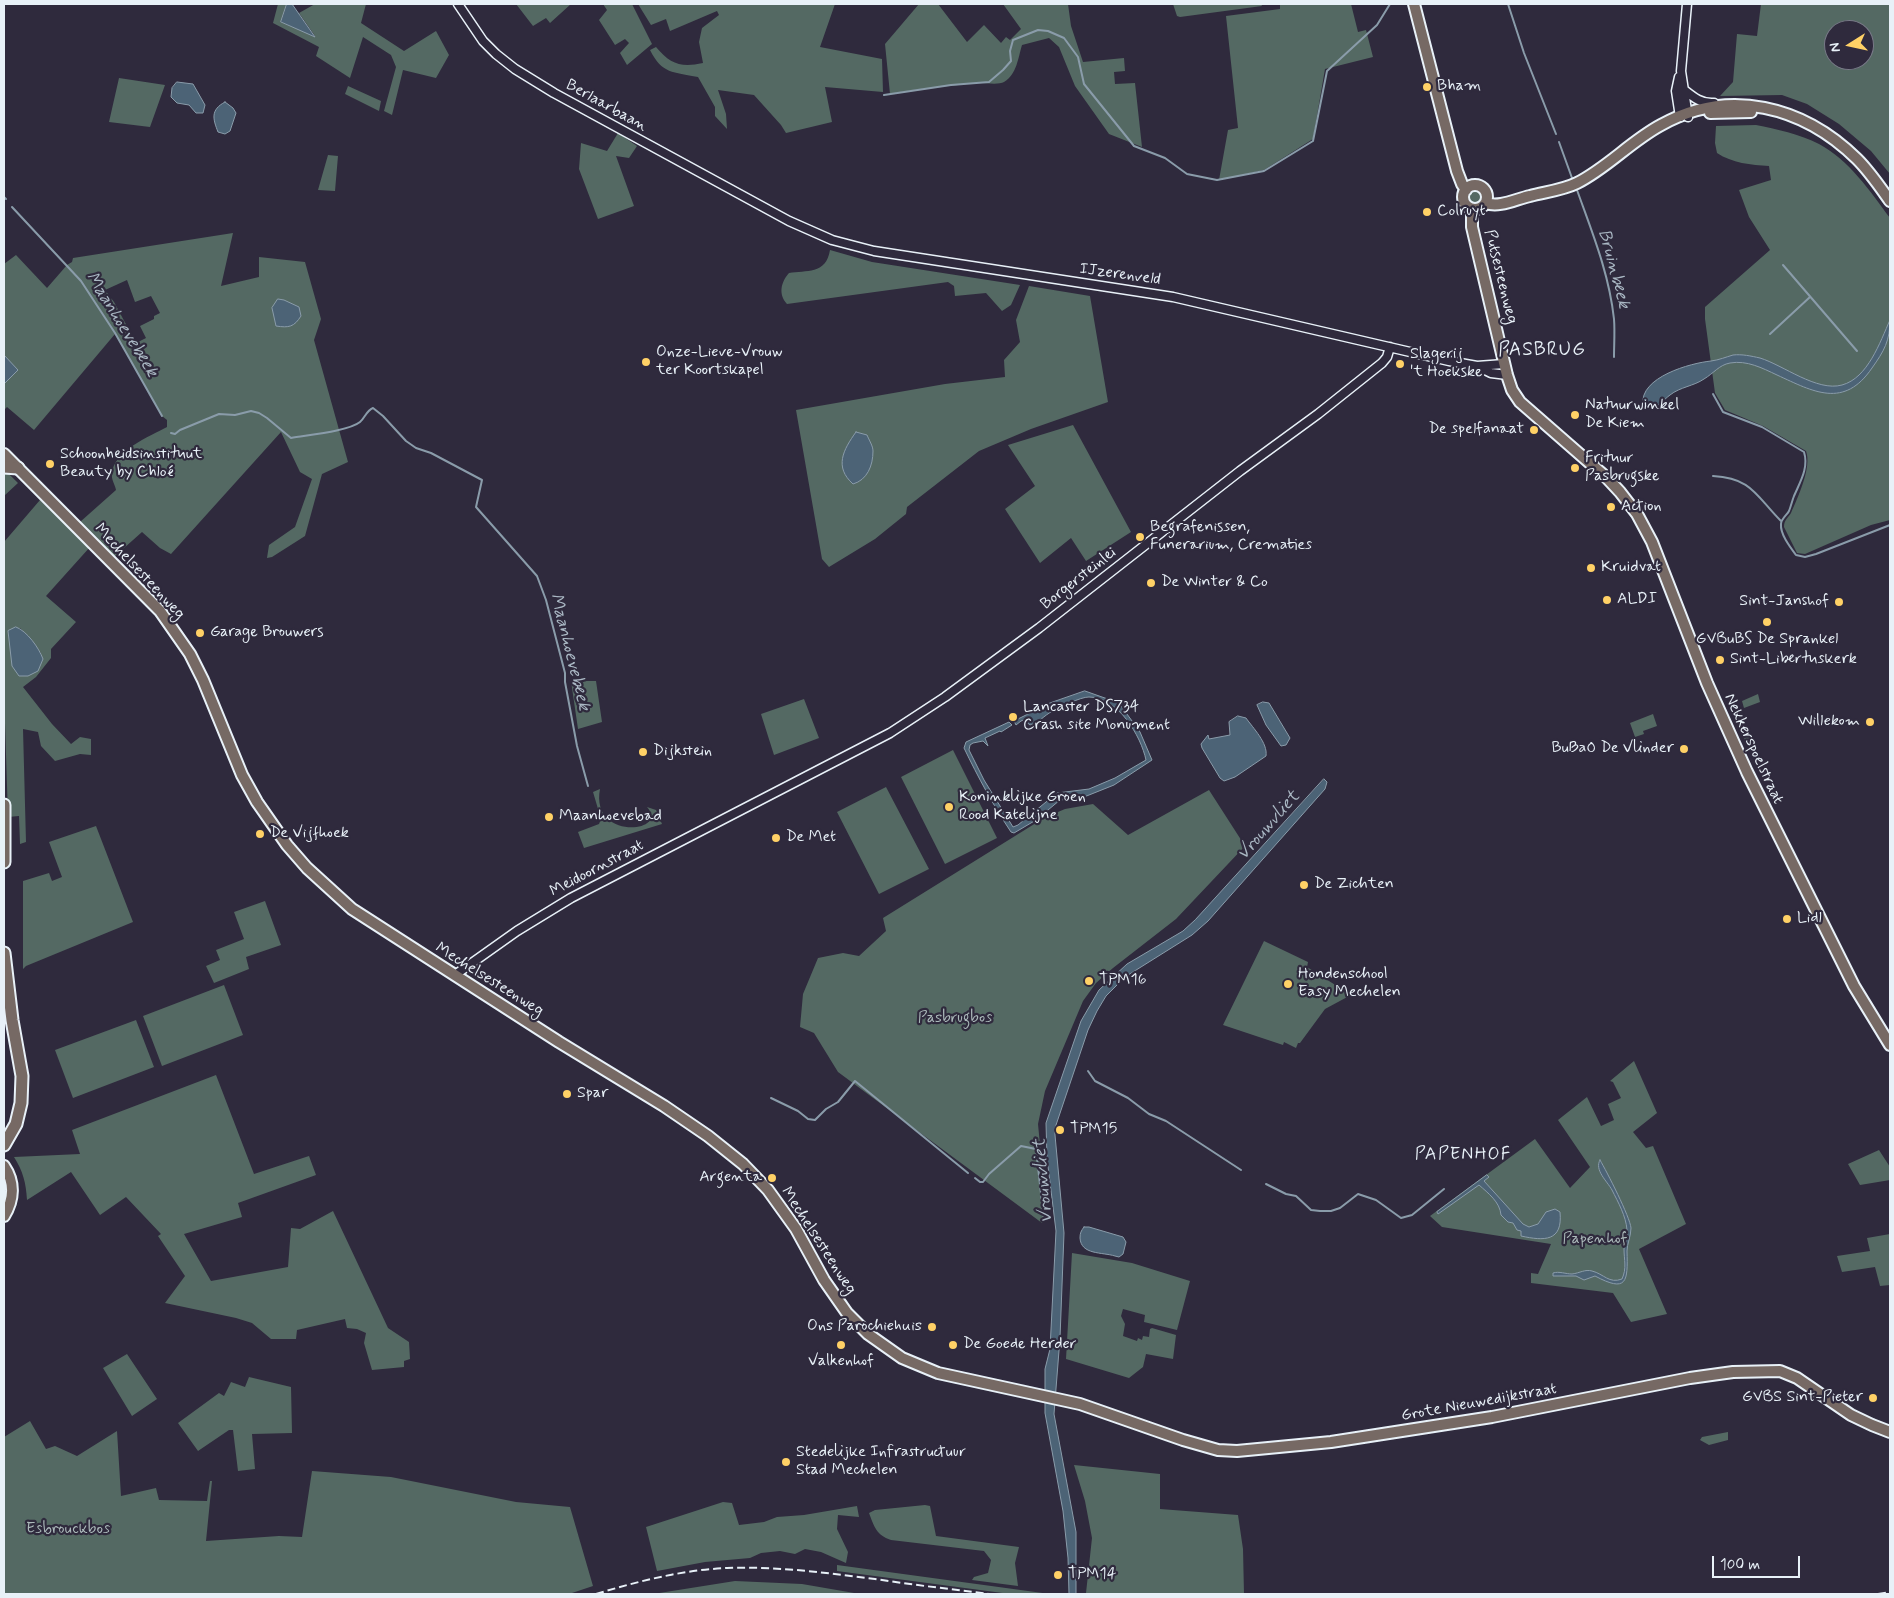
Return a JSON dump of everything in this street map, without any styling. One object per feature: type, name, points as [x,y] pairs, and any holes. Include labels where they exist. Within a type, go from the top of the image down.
[{"type":"highway","points":[[4,467],[18,468]]},
{"type":"highway","points":[[4,805],[4,862]]},
{"type":"highway","points":[[4,953],[12,1020],[22,1076],[21,1103],[16,1124],[4,1145]]},
{"type":"main road","points":[[1414,4],[1457,171],[1466,190],[1464,200],[1472,208],[1480,208],[1486,203],[1499,204],[1574,184],[1595,172],[1653,129],[1685,115],[1718,106],[1741,104],[1772,109],[1800,118],[1831,138],[1850,153],[1869,173],[1890,201]]},
{"type":"main road","points":[[1685,115],[1740,111],[1769,114],[1815,130],[1850,153]]},
{"type":"main road","points":[[1466,190],[1473,186],[1480,187],[1485,192],[1486,203]]},
{"type":"main road","name":"Putsesteenweg","points":[[1472,208],[1472,227],[1504,364],[1512,390],[1520,402],[1594,465]]},
{"type":"main road","name":"Mechelsesteenweg","points":[[4,454],[160,611],[190,654],[203,680],[242,775],[257,802],[287,845],[318,879],[352,909],[559,1042],[664,1106],[708,1136],[743,1164],[768,1190],[796,1229],[824,1280],[847,1313],[868,1334],[886,1348],[902,1358],[938,1373],[1062,1400]]},
{"type":"main road","name":"Nekkerspoelstraat","points":[[1594,465],[1620,492],[1637,514],[1652,542],[1707,683],[1747,772],[1854,986],[1890,1045]]},
{"type":"main road","points":[[4,1166],[12,1187],[10,1204],[4,1216]]},
{"type":"main road","name":"Grote Nieuwedijkstraat","points":[[1062,1400],[1080,1404],[1183,1440],[1218,1450],[1237,1451],[1341,1441],[1492,1418],[1690,1378],[1733,1372],[1780,1371],[1797,1378],[1851,1415],[1872,1426],[1890,1432]]},
{"type":"street","name":"Berlaarbaan","points":[[458,4],[483,41],[515,69],[554,93],[762,207]]},
{"type":"street","points":[[1685,115],[1676,91],[1687,4]]},
{"type":"street","points":[[1680,71],[1685,115]]},
{"type":"street","points":[[1683,89],[1706,104],[1741,104]]},
{"type":"street","name":"IJzerenveld","points":[[762,207],[828,238],[874,251],[1173,297],[1477,366],[1491,373],[1507,375]]},
{"type":"street","name":"Borgersteinlei","points":[[760,800],[890,733],[945,697],[1038,628],[1240,471],[1318,414],[1382,363],[1387,357],[1390,347]]},
{"type":"street","name":"IJzerenveld","points":[[1477,366],[1504,364]]},
{"type":"street","name":"Meidoornstraat","points":[[455,975],[517,931],[571,898],[760,800]]},
{"type":"green space","points":[[278,4],[287,4],[281,22],[315,36],[299,13],[315,4],[366,4],[361,23],[404,51],[436,31],[449,55],[436,78],[403,70],[392,115],[384,111],[396,67],[391,55],[363,37],[350,78],[316,56],[319,47],[273,23]]},
{"type":"green space","points":[[516,4],[571,4],[550,23],[546,18],[533,26]]},
{"type":"green space","points":[[603,4],[632,4],[652,44],[627,65],[620,53],[629,43],[625,39],[615,45],[599,20],[607,10]]},
{"type":"green space","points":[[638,4],[835,4],[820,47],[882,59],[883,92],[825,87],[832,122],[786,133],[754,95],[718,90],[726,114],[727,129],[715,116],[715,107],[698,77],[669,71],[659,64],[650,50],[656,47],[671,61],[682,65],[703,63],[699,42],[702,28],[719,15],[717,11],[670,31],[666,19],[651,25]]},
{"type":"green space","points":[[919,4],[938,4],[967,42],[984,25],[1001,43],[1006,37],[1010,40],[1021,29],[1003,4],[1068,4],[1071,26],[1083,62],[1124,58],[1125,71],[1114,72],[1115,84],[1135,83],[1142,147],[1109,134],[1075,86],[1059,47],[1049,38],[1022,45],[1012,75],[1002,83],[945,86],[890,94],[885,44]]},
{"type":"green space","points":[[1173,4],[1261,4],[1262,6],[1180,17],[1177,16]]},
{"type":"green space","points":[[1280,4],[1351,4],[1358,32],[1366,30],[1373,57],[1325,69],[1313,139],[1264,170],[1219,180],[1228,130],[1238,128],[1226,16],[1280,9]]},
{"type":"green space","points":[[1761,4],[1890,4],[1890,174],[1871,151],[1839,124],[1807,104],[1782,95],[1720,96],[1733,82],[1737,34],[1757,36]]},
{"type":"green space","points":[[119,78],[165,85],[150,127],[109,122]]},
{"type":"green space","points":[[348,86],[381,101],[379,111],[345,94]]},
{"type":"green space","points":[[1756,125],[1804,137],[1830,151],[1858,177],[1890,218],[1890,520],[1871,525],[1805,554],[1797,553],[1784,527],[1806,473],[1806,451],[1763,426],[1725,410],[1715,393],[1705,319],[1705,307],[1770,250],[1749,217],[1739,190],[1771,180],[1769,166],[1729,159],[1717,153],[1715,143],[1716,126]]},
{"type":"green space","points":[[618,133],[637,146],[629,158],[616,156],[634,206],[598,219],[579,169],[581,143],[607,151]]},
{"type":"green space","points":[[328,155],[338,156],[335,191],[318,190]]},
{"type":"green space","points":[[1475,190],[1483,198],[1475,206],[1467,198]]},
{"type":"green space","points":[[233,233],[221,286],[259,277],[259,257],[305,262],[321,319],[314,340],[348,462],[322,474],[305,536],[272,557],[267,558],[269,545],[295,527],[312,479],[300,472],[281,432],[171,554],[160,548],[142,532],[114,557],[80,522],[116,490],[112,474],[119,458],[134,445],[167,427],[167,420],[162,416],[115,334],[34,430],[7,407],[4,410],[4,264],[16,255],[47,288],[67,265],[72,262],[73,258]],"holes":[[[127,280],[135,302],[151,296],[160,313],[154,316],[154,319],[140,326],[146,338],[136,343],[114,302],[105,290]]]},
{"type":"green space","points":[[830,250],[872,262],[1020,285],[1011,305],[1002,311],[986,293],[955,296],[954,286],[948,282],[787,304],[782,296],[782,288],[784,280],[789,273],[814,270],[820,267],[828,258]]},
{"type":"green space","points":[[1029,286],[1090,296],[1108,402],[1031,429],[979,451],[907,507],[906,514],[875,539],[829,567],[822,559],[796,410],[945,384],[1005,377],[1004,360],[1020,342],[1016,320]]},
{"type":"green space","points":[[1073,425],[1131,532],[1086,561],[1071,538],[1040,563],[1005,509],[1035,486],[1008,445]]},
{"type":"green space","points":[[6,471],[18,483],[4,496],[4,472]]},
{"type":"green space","points":[[40,500],[90,547],[46,596],[76,622],[51,649],[51,658],[36,677],[23,687],[52,724],[71,744],[80,737],[91,739],[91,755],[80,754],[55,761],[41,746],[38,732],[23,729],[26,842],[20,844],[19,816],[8,817],[4,692],[4,542]],"holes":[[[20,628],[41,653],[10,643],[8,631]]]},
{"type":"green space","points":[[571,681],[596,681],[602,722],[578,729]]},
{"type":"green space","points":[[1758,694],[1760,702],[1744,708],[1742,701]]},
{"type":"green space","points":[[804,699],[819,738],[774,755],[761,714]]},
{"type":"green space","points":[[1742,713],[1753,746],[1749,748],[1733,716]]},
{"type":"green space","points":[[1653,714],[1657,726],[1643,731],[1644,734],[1635,737],[1630,723]]},
{"type":"green space","name":"Koninklijke Groen Rood Katelijne","points":[[953,750],[997,838],[945,864],[901,777]]},
{"type":"green space","name":"Koninklijke Groen Rood Katelijne","points":[[886,787],[929,869],[879,894],[837,812]]},
{"type":"green space","points":[[600,789],[600,806],[606,817],[617,824],[628,827],[640,826],[648,822],[651,816],[647,807],[656,810],[662,824],[584,848],[578,832],[599,824],[601,819],[593,792]]},
{"type":"green space","name":"Pasbrugbos","points":[[1209,790],[1245,846],[1176,919],[1113,968],[1096,983],[1083,1001],[1045,1091],[1038,1124],[1047,1217],[1042,1223],[838,1072],[814,1033],[800,1027],[803,994],[818,958],[843,953],[859,956],[886,931],[883,918],[1044,818],[1065,809],[1093,804],[1128,835]]},
{"type":"green space","points":[[96,826],[133,922],[26,966],[23,969],[23,881],[49,873],[52,881],[62,877],[49,842]]},
{"type":"green space","points":[[265,901],[281,945],[246,957],[249,969],[214,983],[206,966],[220,960],[216,950],[244,939],[234,912]]},
{"type":"green space","name":"Hondenschool Easy Mechelen","points":[[1264,941],[1308,962],[1307,967],[1351,995],[1325,1009],[1296,1048],[1284,1042],[1283,1045],[1223,1025]]},
{"type":"green space","points":[[224,985],[243,1035],[162,1066],[143,1016]]},
{"type":"green space","points":[[136,1020],[154,1067],[73,1098],[55,1050]]},
{"type":"green space","name":"Papenhof","points":[[1634,1061],[1657,1113],[1633,1132],[1646,1148],[1653,1146],[1686,1224],[1639,1249],[1667,1314],[1631,1322],[1613,1293],[1531,1283],[1531,1273],[1538,1274],[1551,1244],[1442,1227],[1430,1216],[1535,1139],[1570,1188],[1590,1167],[1558,1120],[1587,1097],[1601,1126],[1614,1120],[1608,1104],[1621,1098],[1613,1082],[1610,1081]]},
{"type":"green space","points":[[216,1075],[254,1174],[309,1156],[316,1175],[238,1203],[242,1217],[184,1234],[211,1281],[288,1267],[291,1228],[300,1229],[333,1211],[388,1328],[409,1342],[410,1359],[404,1361],[404,1367],[372,1370],[364,1343],[366,1333],[357,1329],[347,1328],[345,1319],[297,1330],[296,1339],[271,1339],[252,1323],[165,1303],[185,1276],[158,1236],[161,1234],[126,1197],[100,1215],[71,1172],[27,1200],[26,1188],[20,1167],[14,1157],[80,1154],[72,1130]]},
{"type":"green space","points":[[1879,1150],[1890,1167],[1890,1180],[1860,1185],[1848,1164]]},
{"type":"green space","points":[[1890,1234],[1890,1285],[1880,1286],[1875,1267],[1842,1272],[1837,1256],[1870,1251],[1867,1238]]},
{"type":"green space","points":[[1072,1253],[1132,1263],[1190,1281],[1177,1330],[1144,1322],[1145,1315],[1123,1309],[1121,1316],[1125,1324],[1123,1336],[1137,1341],[1138,1338],[1142,1340],[1143,1336],[1149,1337],[1150,1329],[1152,1328],[1176,1335],[1173,1359],[1146,1354],[1143,1367],[1129,1378],[1066,1359]]},
{"type":"green space","points":[[127,1354],[157,1399],[132,1416],[103,1368]]},
{"type":"green space","points":[[249,1377],[291,1387],[292,1433],[252,1434],[255,1469],[238,1471],[233,1430],[229,1430],[198,1451],[178,1423],[219,1393],[224,1396],[231,1382],[245,1387]]},
{"type":"green space","name":"Esbrouckbos","points":[[30,1421],[46,1449],[55,1446],[77,1456],[117,1431],[121,1496],[156,1488],[159,1500],[207,1501],[210,1481],[212,1481],[206,1541],[279,1536],[302,1537],[312,1471],[391,1477],[516,1502],[570,1507],[593,1586],[569,1594],[4,1594],[4,1437]]},
{"type":"green space","points":[[1728,1432],[1728,1440],[1709,1445],[1700,1440],[1702,1437]]},
{"type":"green space","points":[[1074,1465],[1160,1474],[1160,1509],[1238,1515],[1243,1549],[1244,1594],[1086,1593],[1092,1538],[1085,1501]]},
{"type":"green space","points":[[723,1502],[732,1503],[739,1525],[764,1522],[777,1517],[804,1515],[857,1506],[859,1517],[838,1515],[837,1529],[848,1552],[846,1563],[821,1552],[805,1549],[795,1554],[780,1551],[761,1553],[750,1558],[705,1562],[657,1571],[646,1527]]},
{"type":"green space","points":[[930,1506],[936,1536],[1019,1547],[1015,1563],[1018,1586],[972,1580],[974,1577],[988,1573],[991,1560],[984,1551],[891,1540],[879,1533],[869,1513],[875,1510]]},
{"type":"green space","points":[[837,1565],[1050,1594],[1010,1594],[837,1571]]},
{"type":"green space","points":[[735,1581],[802,1584],[860,1594],[653,1594]]},
{"type":"water","points":[[287,4],[292,4],[315,37],[281,22]]},
{"type":"water","points":[[177,82],[193,84],[205,105],[203,113],[196,113],[189,105],[177,103],[171,97],[172,88]]},
{"type":"water","points":[[225,102],[236,113],[230,131],[225,134],[218,132],[214,115],[217,108]]},
{"type":"water","points":[[278,299],[299,307],[301,316],[293,325],[288,327],[276,326],[272,308]]},
{"type":"water","points":[[1890,320],[1886,346],[1872,368],[1851,389],[1839,393],[1816,391],[1754,365],[1736,362],[1723,366],[1708,377],[1674,392],[1655,407],[1648,409],[1643,405],[1644,395],[1657,379],[1680,368],[1733,355],[1743,355],[1769,361],[1800,377],[1822,385],[1842,385],[1859,375],[1866,367]]},
{"type":"water","points":[[4,355],[18,370],[4,384]]},
{"type":"water","points":[[856,432],[867,435],[872,447],[873,457],[868,472],[862,479],[853,484],[847,478],[844,471],[842,458],[847,445]]},
{"type":"water","points":[[16,627],[32,640],[43,659],[38,671],[28,676],[19,676],[12,666],[8,631]]},
{"type":"water","points":[[1085,691],[1119,703],[1140,732],[1152,760],[1114,785],[1084,797],[1060,800],[1036,820],[1014,833],[1011,832],[969,759],[964,748],[966,742],[1009,722],[1012,725],[1001,732],[985,738],[988,746],[983,741],[973,743],[970,745],[969,750],[984,780],[1013,827],[1057,793],[1089,789],[1115,778],[1146,760],[1139,740],[1126,720],[1109,703],[1100,699],[1085,697],[1076,700],[1030,725],[1024,720],[1016,725],[1014,721],[1050,703]]},
{"type":"water","points":[[1263,702],[1269,703],[1290,738],[1286,745],[1281,746],[1266,725],[1257,705]]},
{"type":"water","points":[[1238,716],[1246,718],[1259,736],[1265,746],[1266,756],[1235,777],[1224,781],[1220,778],[1201,744],[1208,735],[1209,739],[1230,735],[1229,722]]},
{"type":"water","name":"Vrouwvliet","points":[[1324,779],[1327,782],[1325,789],[1208,921],[1192,935],[1125,977],[1106,996],[1088,1030],[1055,1128],[1064,1233],[1060,1338],[1054,1414],[1076,1532],[1076,1594],[1069,1594],[1068,1558],[1063,1511],[1045,1413],[1045,1369],[1050,1349],[1056,1231],[1047,1158],[1046,1123],[1081,1021],[1099,990],[1127,964],[1183,931],[1195,920]]},
{"type":"water","points":[[1600,1160],[1623,1205],[1631,1228],[1627,1248],[1626,1277],[1619,1284],[1614,1284],[1595,1276],[1584,1280],[1576,1276],[1553,1276],[1555,1272],[1572,1274],[1589,1271],[1617,1280],[1622,1279],[1624,1275],[1626,1225],[1617,1199],[1600,1172]]},
{"type":"water","points":[[1487,1175],[1489,1177],[1484,1181],[1523,1224],[1529,1227],[1538,1224],[1546,1212],[1555,1209],[1560,1212],[1560,1222],[1555,1234],[1544,1239],[1521,1236],[1521,1231],[1517,1230],[1513,1223],[1508,1222],[1501,1215],[1496,1202],[1479,1185],[1438,1214],[1437,1212]]},
{"type":"water","points":[[1084,1227],[1123,1237],[1126,1242],[1123,1254],[1119,1257],[1088,1250],[1081,1243],[1080,1238]]},
{"type":"waterway","points":[[884,95],[951,85],[989,82],[1011,61],[1010,51],[1013,40],[1038,30],[1048,31],[1064,38],[1078,57],[1084,84],[1134,146],[1165,158],[1187,174],[1217,180],[1264,171],[1313,141],[1327,71],[1377,25],[1390,4]]},
{"type":"waterway","name":"Bruinbeek","points":[[1508,4],[1524,53],[1556,134]]},
{"type":"waterway","name":"Bruinbeek","points":[[1559,142],[1572,178]]},
{"type":"waterway","name":"Bruinbeek","points":[[1577,190],[1599,253],[1612,302],[1614,357]]},
{"type":"waterway","name":"Maanhoevebeek","points":[[12,207],[81,281],[115,333],[162,416]]},
{"type":"waterway","points":[[1783,265],[1857,351]]},
{"type":"waterway","points":[[1770,334],[1810,297]]},
{"type":"waterway","points":[[1713,394],[1723,412],[1762,427],[1804,452],[1805,464],[1803,475],[1789,511],[1781,524],[1784,536],[1796,555],[1805,557],[1816,554],[1890,525]]},
{"type":"waterway","name":"Maanhoevebeek","points":[[171,433],[175,434],[180,430],[219,414],[235,415],[251,411],[267,418],[291,438],[347,428],[360,422],[373,408],[406,441],[416,448],[431,453],[482,480],[476,507],[537,576],[546,600],[565,673],[577,746],[588,786]]},
{"type":"waterway","points":[[1713,476],[1737,480],[1745,485],[1759,496],[1781,521]]},
{"type":"waterway","points":[[1088,1071],[1095,1081],[1128,1098],[1149,1114],[1166,1121],[1241,1170]]},
{"type":"waterway","name":"Maanhoevebeek","points":[[771,1098],[798,1111],[808,1119],[815,1120],[826,1109],[838,1102],[855,1081],[968,1173]]},
{"type":"waterway","name":"Maanhoevebeek","points":[[975,1178],[983,1182],[989,1174],[1021,1146],[1036,1149],[1044,1220]]},
{"type":"waterway","points":[[1266,1184],[1286,1194],[1296,1196],[1311,1210],[1331,1211],[1340,1208],[1358,1194],[1376,1200],[1401,1218],[1412,1215],[1444,1189]]},
{"type":"railway","points":[[596,1594],[677,1574],[727,1568],[820,1572],[989,1594]]},
{"type":"railway","points":[[1878,1594],[1890,1592]]},
{"type":"place","name":"Bham","points":[[1427,87]]},
{"type":"place","name":"Colruyt","points":[[1427,212]]},
{"type":"place","name":"Onze-Lieve-Vrouw ter Koortskapel","points":[[646,362]]},
{"type":"place","name":"Slagerij 't Hoekske","points":[[1400,364]]},
{"type":"place","name":"Natuurwinkel De Kiem","points":[[1575,415]]},
{"type":"place","name":"De spelfanaat","points":[[1534,430]]},
{"type":"place","name":"Schoonheidsinstituut Beauty by Chloé","points":[[50,464]]},
{"type":"place","name":"Frituur Pasbrugske","points":[[1575,468]]},
{"type":"place","name":"Action","points":[[1611,507]]},
{"type":"place","name":"Begrafenissen, Funerarium, Crematies","points":[[1140,537]]},
{"type":"place","name":"Kruidvat","points":[[1591,568]]},
{"type":"place","name":"De Winter & Co","points":[[1151,583]]},
{"type":"place","name":"ALDI","points":[[1607,600]]},
{"type":"place","name":"Sint-Janshof","points":[[1839,602]]},
{"type":"place","name":"GVBuBS De Sprankel","points":[[1767,622]]},
{"type":"place","name":"Garage Brouwers","points":[[200,633]]},
{"type":"place","name":"Sint-Libertuskerk","points":[[1720,660]]},
{"type":"place","name":"Lancaster DS734 Crash site Monument","points":[[1013,717]]},
{"type":"place","name":"Willekom","points":[[1870,722]]},
{"type":"place","name":"BuBaO De Vlinder","points":[[1684,749]]},
{"type":"place","name":"Dijkstein","points":[[643,752]]},
{"type":"place","name":"Koninklijke Groen Rood Katelijne","points":[[949,807]]},
{"type":"place","name":"Maanhoevebad","points":[[549,817]]},
{"type":"place","name":"De Vijfhoek","points":[[260,834]]},
{"type":"place","name":"De Met","points":[[776,838]]},
{"type":"place","name":"De Zichten","points":[[1304,885]]},
{"type":"place","name":"Lidl","points":[[1787,919]]},
{"type":"place","name":"TPM16","points":[[1089,981]]},
{"type":"place","name":"Hondenschool Easy Mechelen","points":[[1288,984]]},
{"type":"place","name":"Spar","points":[[567,1094]]},
{"type":"place","name":"TPM15","points":[[1060,1130]]},
{"type":"place","name":"Argenta","points":[[772,1178]]},
{"type":"place","name":"Ons Parochiehuis","points":[[932,1327]]},
{"type":"place","name":"Valkenhof","points":[[841,1345]]},
{"type":"place","name":"De Goede Herder","points":[[953,1345]]},
{"type":"place","name":"GVBS Sint-Pieter","points":[[1873,1398]]},
{"type":"place","name":"Stedelijke Infrastructuur Stad Mechelen","points":[[786,1462]]},
{"type":"place","name":"TPM14","points":[[1058,1575]]},
{"type":"district","name":"PASBRUG","points":[[1542,351]]},
{"type":"district","name":"PAPENHOF","points":[[1463,1155]]}]
